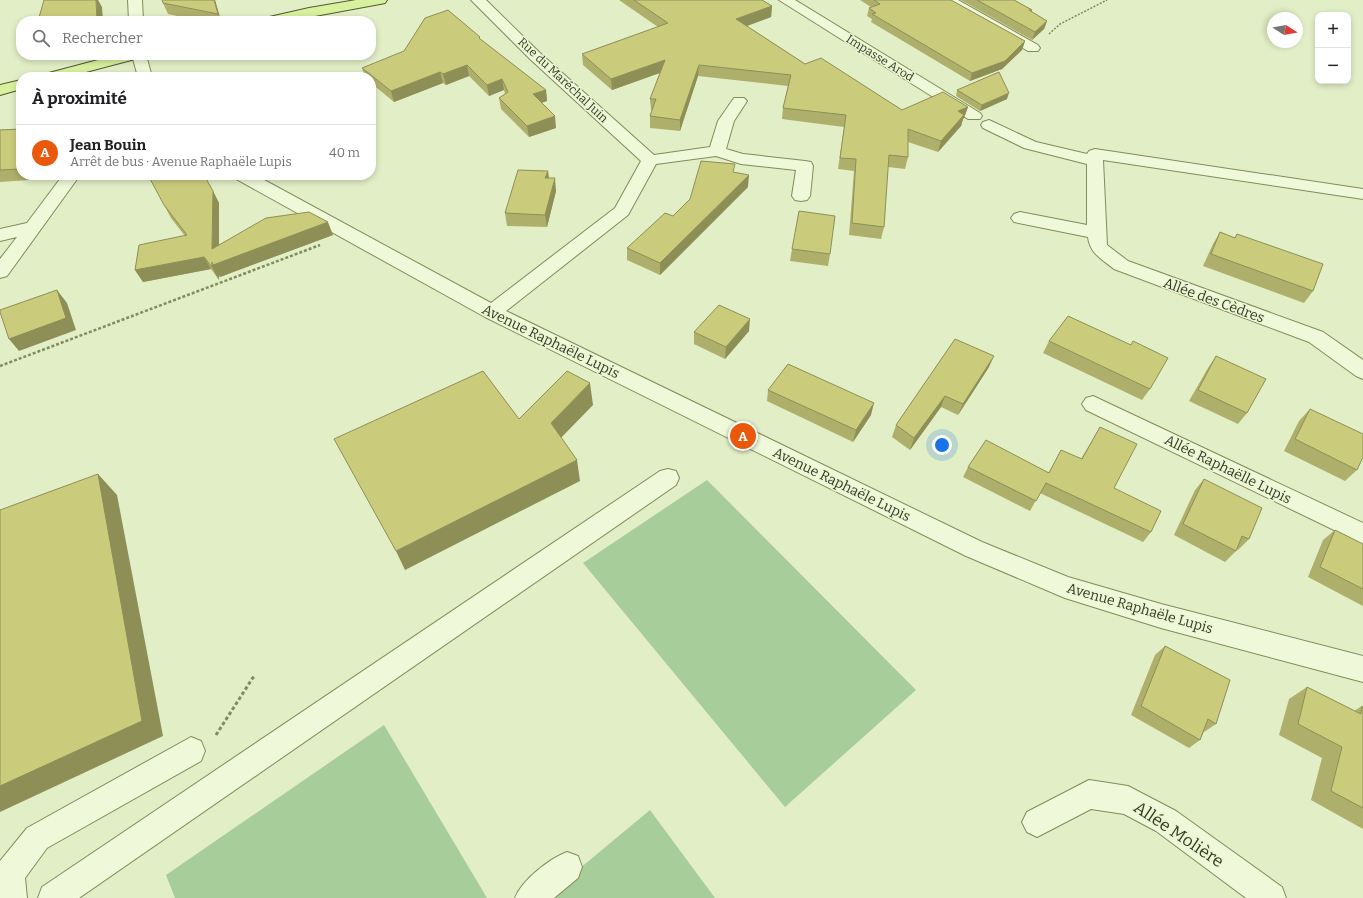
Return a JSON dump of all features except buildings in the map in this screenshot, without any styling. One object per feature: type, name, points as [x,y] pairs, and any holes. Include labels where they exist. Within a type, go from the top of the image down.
[{"type":"main road","points":[[292,16],[380,0]]},
{"type":"main road","points":[[69,72],[115,60]]},
{"type":"main road","points":[[0,90],[16,85]]},
{"type":"street","points":[[135,0],[136,16]]},
{"type":"street","name":"Rue du Maréchal Juin","points":[[478,0],[535,56],[650,160]]},
{"type":"street","name":"Impasse Arod","points":[[786,0],[974,116]]},
{"type":"street","points":[[948,0],[1033,48]]},
{"type":"street","points":[[140,60],[144,72]]},
{"type":"street","points":[[717,151],[726,121],[739,101]]},
{"type":"street","points":[[989,125],[1030,145],[1095,161],[1095,154],[1363,194]]},
{"type":"street","points":[[492,312],[622,211],[650,160],[717,151],[741,159],[805,166],[800,196]]},
{"type":"street","name":"Allée des Cèdres","points":[[1095,161],[1096,233],[1098,247],[1121,265],[1316,337],[1363,371]]},
{"type":"street","points":[[0,272],[35,227],[68,180]]},
{"type":"street","name":"Avenue Raphaële Lupis","points":[[251,180],[492,312],[974,549],[1065,587],[1161,616],[1363,669]]},
{"type":"street","points":[[1020,218],[1096,233]]},
{"type":"street","points":[[0,235],[35,227]]},
{"type":"street","name":"Allée Raphaëlle Lupis","points":[[1093,404],[1363,534]]},
{"type":"street","points":[[63,896],[668,478]]},
{"type":"street","points":[[7,884],[37,838],[190,751]]},
{"type":"street","name":"Allée Molière","points":[[1037,822],[1089,794],[1128,800],[1166,821],[1271,898]]},
{"type":"street","points":[[530,898],[567,867]]},
{"type":"path","points":[[1033,48],[1060,24],[1107,0]]},
{"type":"path","points":[[0,366],[318,247],[345,232]]},
{"type":"path","points":[[190,751],[215,737],[254,676]]},
{"type":"green space","points":[[707,480],[916,690],[785,807],[583,563]]},
{"type":"green space","points":[[384,725],[487,898],[175,898],[166,875]]},
{"type":"green space","points":[[650,810],[715,898],[544,898]]},
{"type":"place","name":"Jean Bouin","points":[[743,436]]}]
